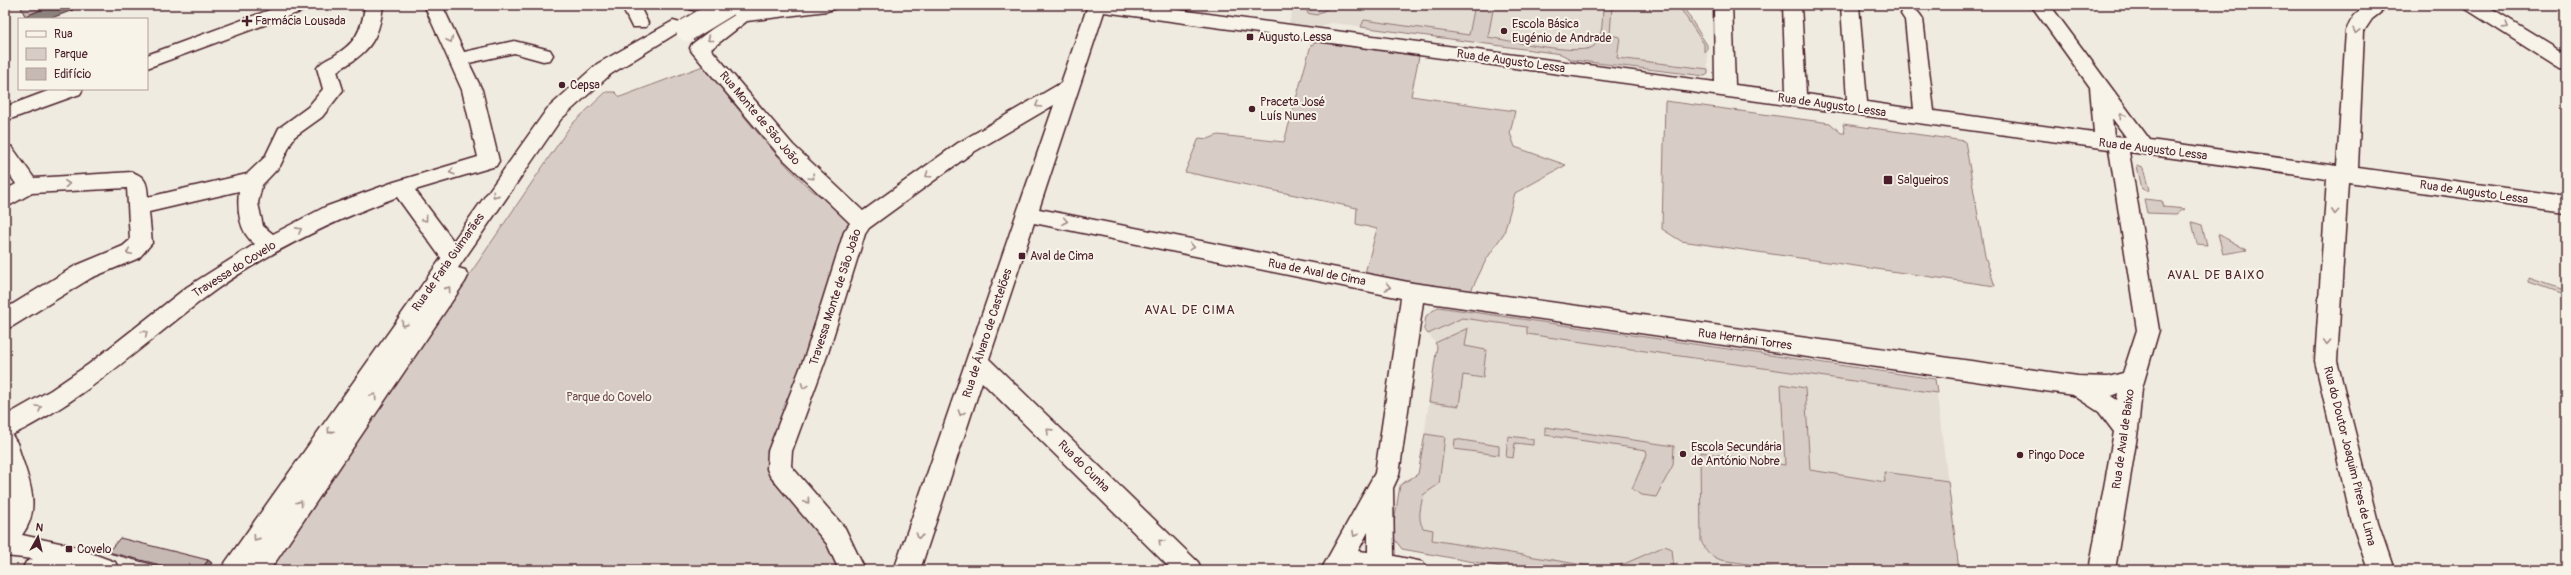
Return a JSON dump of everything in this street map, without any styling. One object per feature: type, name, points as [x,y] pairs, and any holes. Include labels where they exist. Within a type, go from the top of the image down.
[{"type":"street","points":[[148,62],[301,5]]},
{"type":"street","points":[[272,244],[258,235],[253,228],[248,194],[254,180],[273,161],[286,133],[315,112],[328,98],[333,90],[327,68],[357,51],[365,43],[372,24],[374,5]]},
{"type":"street","points":[[434,5],[459,59],[514,46],[519,46],[535,54],[543,55]]},
{"type":"street","points":[[630,5],[639,23]]},
{"type":"street","points":[[697,5],[712,12],[827,5]]},
{"type":"street","name":"Rua de Faria Guimarães","points":[[254,570],[564,120],[607,80],[711,5]]},
{"type":"street","name":"Rua de Álvaro de Castelões","points":[[907,570],[978,363],[1026,214],[1098,5]]},
{"type":"street","name":"Rua de Augusto Lessa","points":[[1098,5],[1925,117],[2111,144],[2143,146],[2566,204]]},
{"type":"street","points":[[1723,5],[1725,91]]},
{"type":"street","points":[[1792,5],[1796,100]]},
{"type":"street","points":[[1850,5],[1858,109]]},
{"type":"street","points":[[2040,5],[2099,88],[2143,146]]},
{"type":"street","name":"Rua do Doutor Joaquim Pires de Lima","points":[[2380,570],[2365,523],[2326,361],[2355,31],[2360,19],[2366,12],[2381,5]]},
{"type":"street","points":[[2473,5],[2566,63]]},
{"type":"street","name":"Rua de Faria Guimarães","points":[[233,570],[452,256],[554,114],[604,69],[680,28],[734,10]]},
{"type":"street","name":"Rua Monte de São João","points":[[734,10],[699,48],[731,82],[786,150],[828,193],[862,222]]},
{"type":"street","points":[[1910,14],[1914,19],[1925,117]]},
{"type":"street","name":"Travessa do Covelo","points":[[5,428],[59,397],[97,371],[195,293],[272,244],[332,213],[401,187],[489,160],[472,90],[459,59]]},
{"type":"street","name":"Travessa Monte de São João","points":[[852,570],[836,536],[779,469],[780,451],[817,353],[855,232],[862,222],[965,148],[1071,86]]},
{"type":"street","name":"Rua de Aval de Baixo","points":[[2099,88],[2148,330],[2133,379],[2126,430],[2102,570]]},
{"type":"street","points":[[5,114],[70,90]]},
{"type":"street","points":[[5,152],[28,186]]},
{"type":"street","points":[[5,200],[28,186],[132,180],[138,184],[141,206],[142,237],[137,248],[83,272],[5,320]]},
{"type":"street","points":[[141,206],[254,180]]},
{"type":"street","points":[[401,187],[452,256]]},
{"type":"street","name":"Rua de Aval de Cima","points":[[1026,214],[1413,292]]},
{"type":"street","points":[[1338,565],[1387,475],[1413,292]]},
{"type":"street","name":"Rua Hernâni Torres","points":[[1413,292],[2078,386],[2108,387],[2133,379]]},
{"type":"street","name":"Rua do Cunha","points":[[978,363],[1189,570]]},
{"type":"street","points":[[2078,386],[2107,405],[2126,430]]},
{"type":"street","points":[[5,443],[22,504],[22,512],[20,519],[5,537]]},
{"type":"street","points":[[1381,488],[1381,564]]},
{"type":"street","points":[[5,545],[21,545],[86,562],[106,570]]},
{"type":"street","points":[[1338,565],[1381,564],[1414,570]]},
{"type":"street","points":[[35,570],[46,565],[66,570]]},
{"type":"shaded area","name":"Escola Básica Eugénio de Andrade","points":[[1294,5],[1682,5],[1707,45],[1708,74],[1705,76],[1572,60],[1561,54],[1351,25],[1330,23],[1321,27],[1289,23]]},
{"type":"shaded area","name":"Escola Secundária de António Nobre","points":[[1443,307],[1935,379],[1959,570],[1518,570],[1402,549],[1394,541],[1400,485],[1418,474],[1438,346],[1424,329],[1426,316],[1433,309]]},
{"type":"green space","points":[[1309,5],[1333,5],[1317,15],[1307,13]]},
{"type":"green space","points":[[1475,5],[1494,5],[1488,37],[1544,47],[1575,50],[1587,49],[1594,46],[1601,32],[1603,5],[1612,5],[1610,35],[1620,37],[1617,58],[1708,69],[1708,74],[1705,76],[1572,60],[1561,54],[1361,27],[1364,20],[1469,35]]},
{"type":"green space","points":[[1678,5],[1682,5],[1707,45],[1707,51],[1704,51],[1704,44]]},
{"type":"green space","points":[[1318,42],[1419,56],[1411,96],[1515,111],[1510,133],[1515,147],[1566,165],[1515,193],[1504,233],[1486,260],[1470,293],[1365,273],[1377,229],[1356,224],[1357,208],[1185,172],[1199,138],[1208,139],[1218,135],[1284,142],[1311,45]]},
{"type":"green space","name":"Parque do Covelo","points":[[703,66],[779,158],[807,186],[837,207],[847,218],[850,224],[771,457],[832,540],[846,570],[269,570],[571,125],[606,92],[615,92],[620,97]]},
{"type":"green space","points":[[1665,101],[1830,123],[1841,133],[1845,133],[1843,124],[1965,141],[1985,256],[1995,286],[1681,241],[1662,229]]},
{"type":"green space","points":[[2137,166],[2143,168],[2149,190],[2147,191],[2142,189]]},
{"type":"green space","points":[[2144,199],[2162,201],[2164,207],[2185,209],[2176,214],[2147,213]]},
{"type":"green space","points":[[2192,222],[2202,225],[2207,245],[2197,244]]},
{"type":"green space","points":[[2218,234],[2247,250],[2223,254]]},
{"type":"green space","points":[[2529,278],[2566,291],[2566,295],[2529,282]]},
{"type":"green space","points":[[1438,307],[1935,379],[1937,393],[1527,334],[1527,327],[1462,318],[1428,334],[1424,329],[1426,316]]},
{"type":"green space","points":[[1468,328],[1465,346],[1486,350],[1483,378],[1463,375],[1459,406],[1429,402],[1437,346],[1435,343]]},
{"type":"green space","points":[[1781,384],[1805,388],[1810,470],[1885,482],[1884,472],[1948,481],[1959,570],[1787,570],[1721,560],[1709,553],[1701,541],[1700,452],[1785,465]]},
{"type":"green space","points":[[1545,427],[1674,446],[1673,465],[1656,497],[1642,495],[1632,489],[1647,454],[1646,450],[1545,435]]},
{"type":"green space","points":[[1425,434],[1445,437],[1439,484],[1423,495],[1420,512],[1420,520],[1423,528],[1433,530],[1432,540],[1601,568],[1624,564],[1665,546],[1672,549],[1674,570],[1518,570],[1402,549],[1392,536],[1400,485],[1418,474]]},
{"type":"green space","points":[[1508,436],[1533,439],[1533,445],[1515,443],[1513,458],[1506,457]]},
{"type":"green space","points":[[1455,439],[1499,446],[1499,455],[1454,449]]},
{"type":"building","points":[[20,5],[54,5],[25,16]]},
{"type":"building","points":[[120,538],[208,560],[201,570],[181,570],[108,552]]},
{"type":"place","name":"Farmácia Lousada","points":[[247,21]]},
{"type":"place","name":"Escola Básica Eugénio de Andrade","points":[[1504,31]]},
{"type":"place","name":"Augusto Lessa","points":[[1250,37]]},
{"type":"place","name":"Cepsa","points":[[562,85]]},
{"type":"place","name":"Praceta José Luís Nunes","points":[[1252,109]]},
{"type":"place","name":"Salgueiros","points":[[1888,180]]},
{"type":"place","name":"Aval de Cima","points":[[1022,256]]},
{"type":"place","name":"Escola Secundária de António Nobre","points":[[1683,454]]},
{"type":"place","name":"Pingo Doce","points":[[2020,455]]},
{"type":"place","name":"Covelo","points":[[69,549]]},
{"type":"district","name":"AVAL DE BAIXO","points":[[2216,274]]},
{"type":"district","name":"AVAL DE CIMA","points":[[1190,309]]}]
